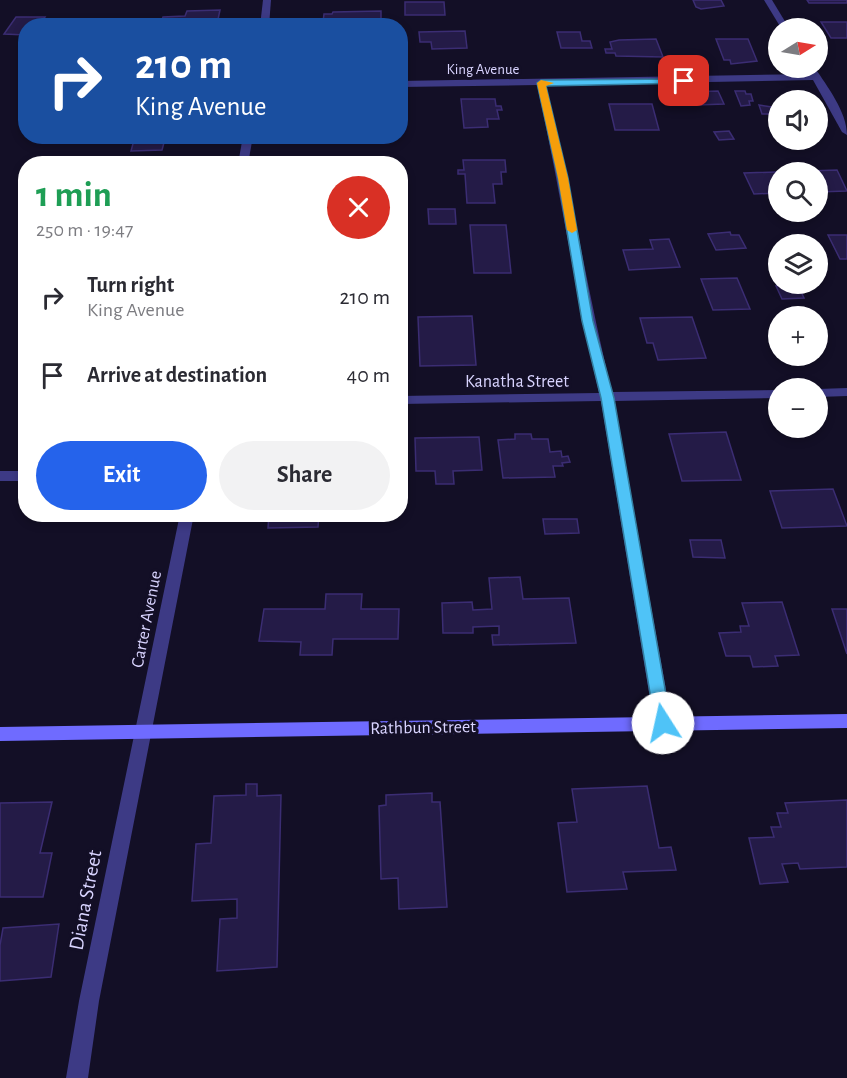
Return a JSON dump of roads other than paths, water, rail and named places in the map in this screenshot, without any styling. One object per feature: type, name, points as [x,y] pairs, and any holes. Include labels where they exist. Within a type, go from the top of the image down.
[{"type":"street","points":[[265,18],[267,0]]},
{"type":"street","points":[[768,0],[779,18]]},
{"type":"street","name":"King Avenue","points":[[408,84],[541,83],[768,74]]},
{"type":"street","points":[[817,78],[847,132]]},
{"type":"street","points":[[541,83],[563,178],[588,321],[608,398],[663,723]]},
{"type":"street","points":[[828,393],[847,392]]},
{"type":"street","name":"Kanatha Street","points":[[408,400],[768,394]]},
{"type":"street","points":[[0,476],[18,476]]},
{"type":"street","name":"Carter Avenue","points":[[143,731],[185,522]]},
{"type":"street","name":"Rathbun Street","points":[[0,734],[847,721]]},
{"type":"street","name":"Diana Street","points":[[77,1078],[89,1001],[143,731]]}]
